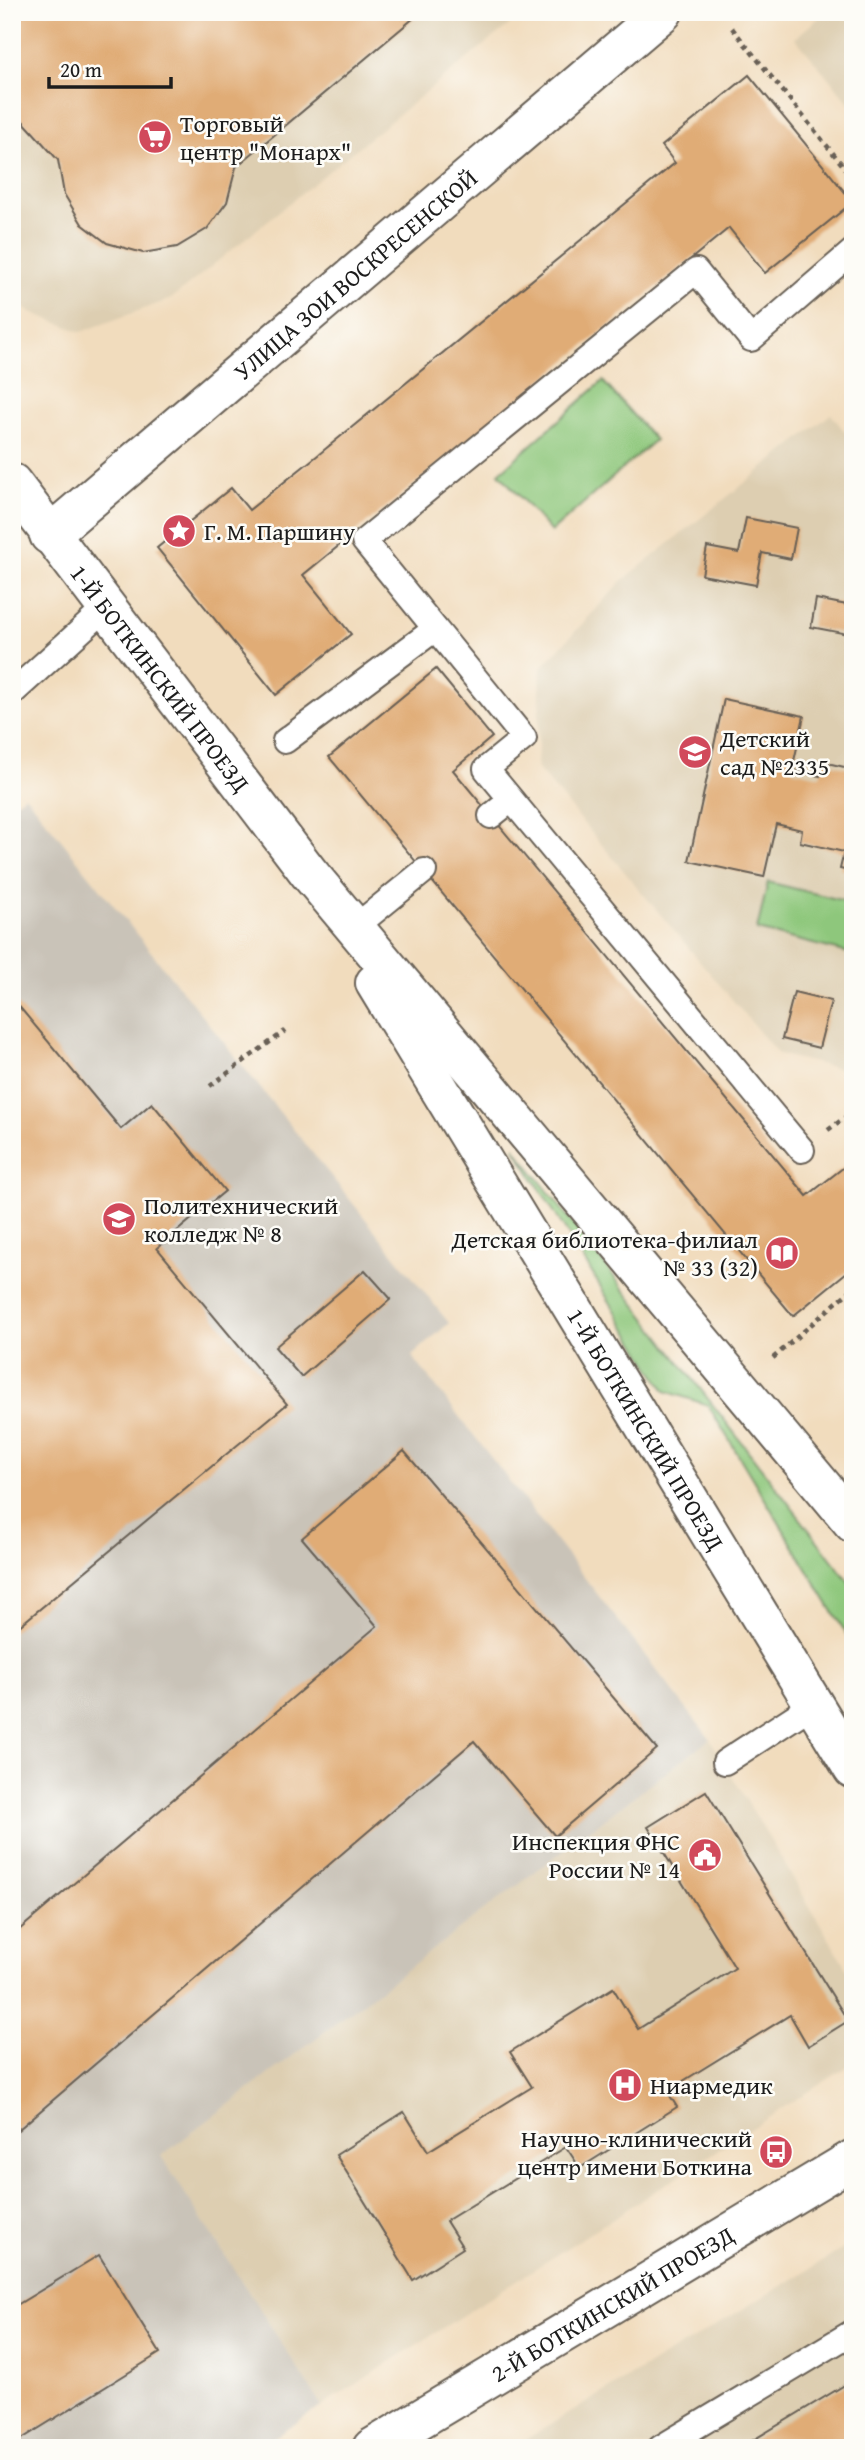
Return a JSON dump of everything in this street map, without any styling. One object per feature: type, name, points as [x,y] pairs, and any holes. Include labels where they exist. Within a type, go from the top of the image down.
[{"type":"street","name":"УЛИЦА ЗОИ ВОСКРЕСЕНСКОЙ","points":[[49,535],[663,12]]},
{"type":"street","name":"1-Й БОТКИНСКИЙ ПРОЕЗД","points":[[12,483],[309,873],[853,1523]]},
{"type":"street","name":"1-Й БОТКИНСКИЙ ПРОЕЗД","points":[[309,873],[853,1769]]},
{"type":"street","name":"2-Й БОТКИНСКИЙ ПРОЕЗД","points":[[372,2448],[853,2159]]},
{"type":"lane","points":[[802,1150],[486,769],[524,738],[364,541],[696,271],[751,339],[853,251]]},
{"type":"lane","points":[[12,693],[106,608]]},
{"type":"lane","points":[[285,741],[435,629]]},
{"type":"lane","points":[[491,816],[511,800]]},
{"type":"lane","points":[[354,928],[424,871]]},
{"type":"lane","points":[[725,1762],[814,1704]]},
{"type":"lane","points":[[660,2448],[853,2332]]},
{"type":"path","points":[[732,28],[853,178]]},
{"type":"path","points":[[12,340],[18,335]]},
{"type":"path","points":[[210,1086],[285,1031]]},
{"type":"path","points":[[773,1358],[853,1288]]},
{"type":"shaded area","points":[[12,12],[525,12],[171,299],[81,332],[26,310],[12,298]]},
{"type":"shaded area","points":[[826,12],[853,12],[853,107],[795,38]]},
{"type":"shaded area","name":"Детский сад №2335","points":[[831,414],[853,442],[853,1072],[778,1054],[537,768],[541,668],[622,581]]},
{"type":"shaded area","points":[[25,795],[449,1323],[412,1356],[710,1739],[161,2156],[322,2406],[258,2448],[12,2448],[12,805]]},
{"type":"shaded area","points":[[710,1739],[853,1979],[853,2063],[322,2406],[161,2156]]},
{"type":"shaded area","points":[[853,2243],[853,2448],[511,2448]]},
{"type":"green space","points":[[603,381],[655,440],[551,532],[499,473]]},
{"type":"green space","points":[[768,882],[853,903],[853,954],[757,930]]},
{"type":"green space","points":[[514,1147],[853,1587],[853,1645],[708,1405],[665,1391]]},
{"type":"building","name":"Торговый центр \"Монарх\"","points":[[12,12],[421,12],[236,167],[227,202],[207,229],[177,247],[143,253],[107,243],[82,224],[64,194],[58,160],[12,109]]},
{"type":"building","points":[[749,75],[853,202],[765,273],[729,228],[303,575],[351,634],[276,695],[157,548],[231,488],[249,510],[318,455],[675,163],[662,146]]},
{"type":"building","points":[[746,518],[797,528],[791,559],[762,553],[756,585],[702,575],[707,547],[739,553]]},
{"type":"building","points":[[851,583],[853,635],[811,627],[816,599],[847,605]]},
{"type":"building","points":[[436,669],[492,737],[453,770],[807,1196],[853,1160],[853,1267],[793,1316],[329,757]]},
{"type":"building","points":[[724,699],[804,716],[792,770],[820,776],[823,762],[853,769],[853,872],[840,869],[844,852],[800,842],[802,830],[776,824],[764,877],[689,861]]},
{"type":"building","points":[[794,992],[831,1001],[819,1048],[782,1039]]},
{"type":"building","points":[[12,998],[121,1129],[152,1103],[225,1191],[157,1248],[287,1404],[12,1632]]},
{"type":"building","points":[[365,1270],[391,1299],[301,1377],[275,1347]]},
{"type":"building","points":[[404,1451],[657,1749],[555,1836],[474,1741],[12,2135],[12,1936],[377,1626],[302,1538]]},
{"type":"building","points":[[706,1791],[848,2021],[808,2046],[790,2015],[667,2091],[677,2107],[580,2168],[566,2147],[446,2221],[463,2248],[413,2280],[336,2155],[404,2112],[428,2151],[532,2087],[510,2052],[613,1988],[638,2029],[735,1968],[648,1827]]},
{"type":"building","points":[[99,2255],[160,2353],[12,2445],[12,2308]]},
{"type":"building","points":[[853,2380],[853,2448],[740,2448]]},
{"type":"place","name":"Торговый центр \"Монарх\"","points":[[155,137]]},
{"type":"place","name":"Г. М. Паршину","points":[[179,531]]},
{"type":"place","name":"Детский сад №2335","points":[[695,752]]},
{"type":"place","name":"Политехнический колледж № 8","points":[[119,1219]]},
{"type":"place","name":"Детская библиотека-филиал № 33 (32)","points":[[782,1253]]},
{"type":"place","name":"Инспекция ФНС России № 14","points":[[705,1855]]},
{"type":"place","name":"Ниармедик","points":[[625,2085]]},
{"type":"place","name":"Научно-клинический центр имени Боткина","points":[[776,2152]]}]
